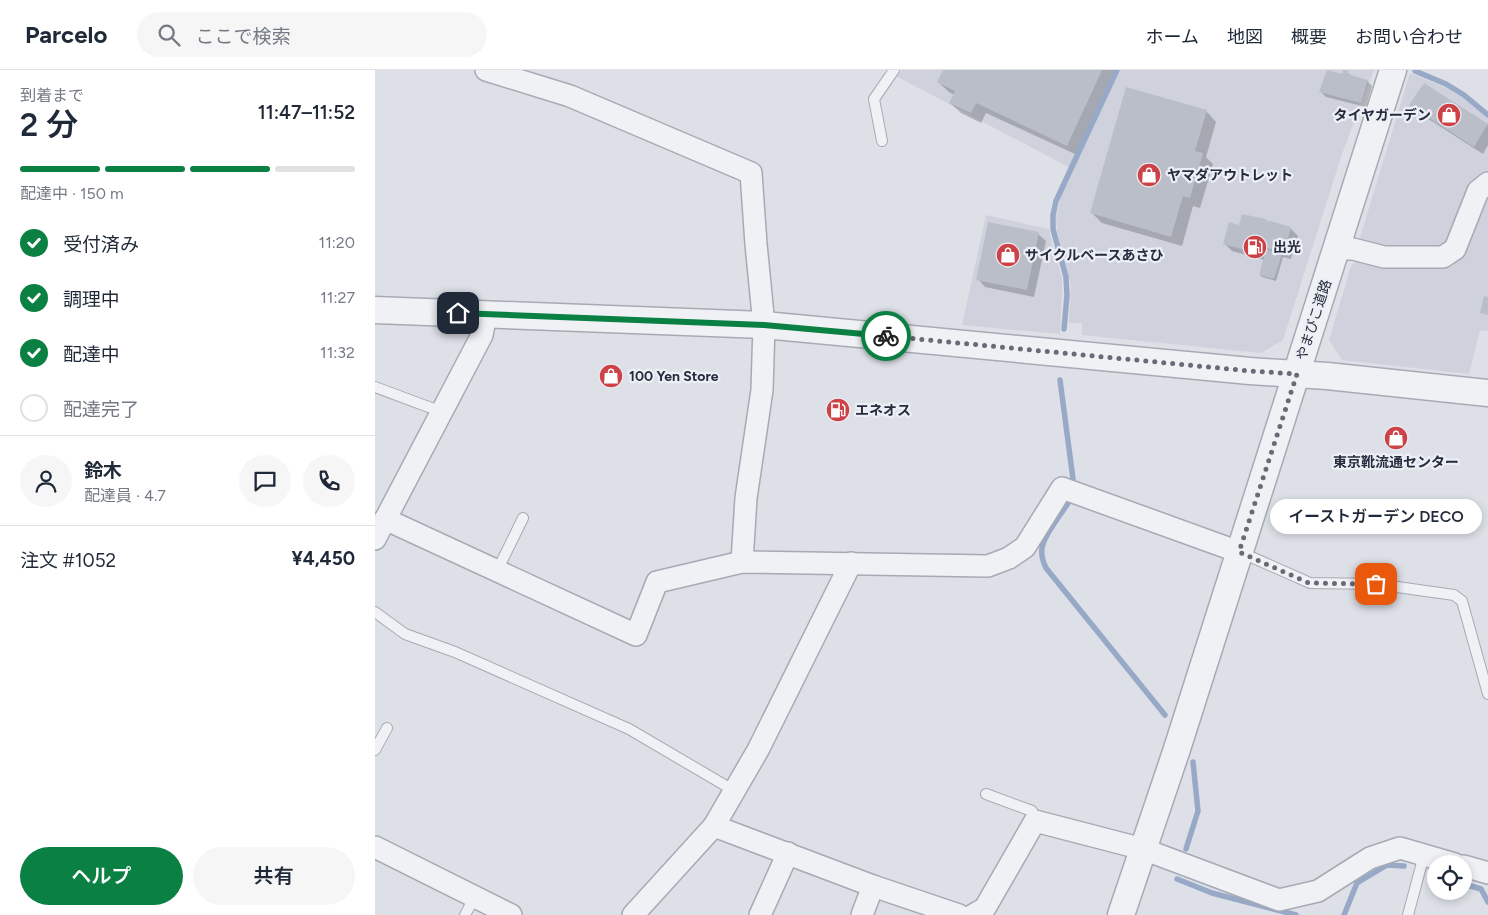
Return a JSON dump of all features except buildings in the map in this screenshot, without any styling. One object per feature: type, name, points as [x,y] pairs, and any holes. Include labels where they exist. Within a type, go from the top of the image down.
[{"type":"street","points":[[486,70],[569,96],[751,173],[764,325],[762,390],[746,498],[742,562]]},
{"type":"street","name":"やまびこ道路","points":[[375,310],[764,325],[1297,374],[1393,70]]},
{"type":"street","points":[[1337,249],[1353,249],[1384,258],[1443,257],[1455,249],[1478,191],[1488,184]]},
{"type":"street","points":[[375,539],[482,335],[486,314]]},
{"type":"street","points":[[1121,915],[1176,752],[1297,374],[1488,393]]},
{"type":"street","points":[[385,519],[636,635],[657,582],[742,562],[988,566],[1009,558],[1025,546],[1062,488],[1239,552]]},
{"type":"street","points":[[633,915],[713,826],[758,750],[851,563]]},
{"type":"street","points":[[973,915],[985,908],[1035,821],[1143,849],[1279,900],[1318,891],[1370,858],[1400,848],[1427,856]]},
{"type":"street","points":[[713,826],[873,886],[959,915]]},
{"type":"street","points":[[375,847],[470,906],[511,915]]},
{"type":"street","points":[[760,915],[787,853]]},
{"type":"street","points":[[1472,868],[1488,873]]},
{"type":"street","points":[[862,915],[873,886]]},
{"type":"lane","points":[[882,141],[874,99],[894,70]]},
{"type":"lane","points":[[375,387],[442,412]]},
{"type":"lane","points":[[497,571],[523,518]]},
{"type":"lane","points":[[1239,552],[1309,583],[1376,584],[1454,595],[1462,601],[1488,694]]},
{"type":"lane","points":[[375,612],[405,634],[455,652],[629,729],[733,790]]},
{"type":"lane","points":[[375,750],[387,728]]},
{"type":"lane","points":[[985,794],[1032,810],[1035,821]]},
{"type":"lane","points":[[1408,915],[1424,855]]},
{"type":"shaded area","points":[[902,70],[1374,70],[1342,154],[1283,340],[1261,353],[1082,335],[1082,323],[1069,323],[1071,285],[1057,232],[1056,216],[1061,196],[1074,170],[896,76]]},
{"type":"shaded area","points":[[1410,73],[1447,88],[1468,101],[1488,118],[1488,177],[1450,242],[1441,248],[1381,249],[1358,244]]},
{"type":"shaded area","points":[[1488,192],[1488,331],[1480,330],[1469,374],[1342,360],[1329,340],[1351,266],[1356,262],[1381,268],[1453,266],[1482,200]]},
{"type":"shaded area","points":[[986,215],[1049,229],[1062,278],[1060,334],[962,325]]},
{"type":"waterway","points":[[1064,329],[1067,295],[1066,277],[1053,229],[1053,215],[1056,201],[1117,70]]},
{"type":"waterway","points":[[1415,71],[1446,84],[1464,95],[1488,115]]},
{"type":"waterway","points":[[1060,380],[1073,479]]},
{"type":"waterway","points":[[1068,503],[1043,543],[1042,553],[1045,566],[1165,715]]},
{"type":"waterway","points":[[1186,849],[1198,811],[1193,762]]},
{"type":"waterway","points":[[1344,915],[1357,883],[1387,865],[1404,866]]},
{"type":"waterway","points":[[1177,879],[1212,893],[1296,915]]},
{"type":"waterway","points":[[1472,886],[1481,889],[1488,902]]},
{"type":"way so far","points":[[886,336],[1297,374],[1239,552],[1309,583],[1376,584]]},
{"type":"place","name":"タイヤガーデン","points":[[1449,115]]},
{"type":"place","name":"ヤマダアウトレット","points":[[1149,175]]},
{"type":"place","name":"出光","points":[[1255,247]]},
{"type":"place","name":"サイクルベースあさひ","points":[[1008,255]]},
{"type":"place","name":"100 Yen Store","points":[[611,376]]},
{"type":"place","name":"エネオス","points":[[838,410]]},
{"type":"place","name":"東京靴流通センター","points":[[1396,438]]},
{"type":"place","name":"イーストガーデン DECO","points":[[1376,584]]},
{"type":"route","points":[[458,313],[764,325],[886,336]]}]
